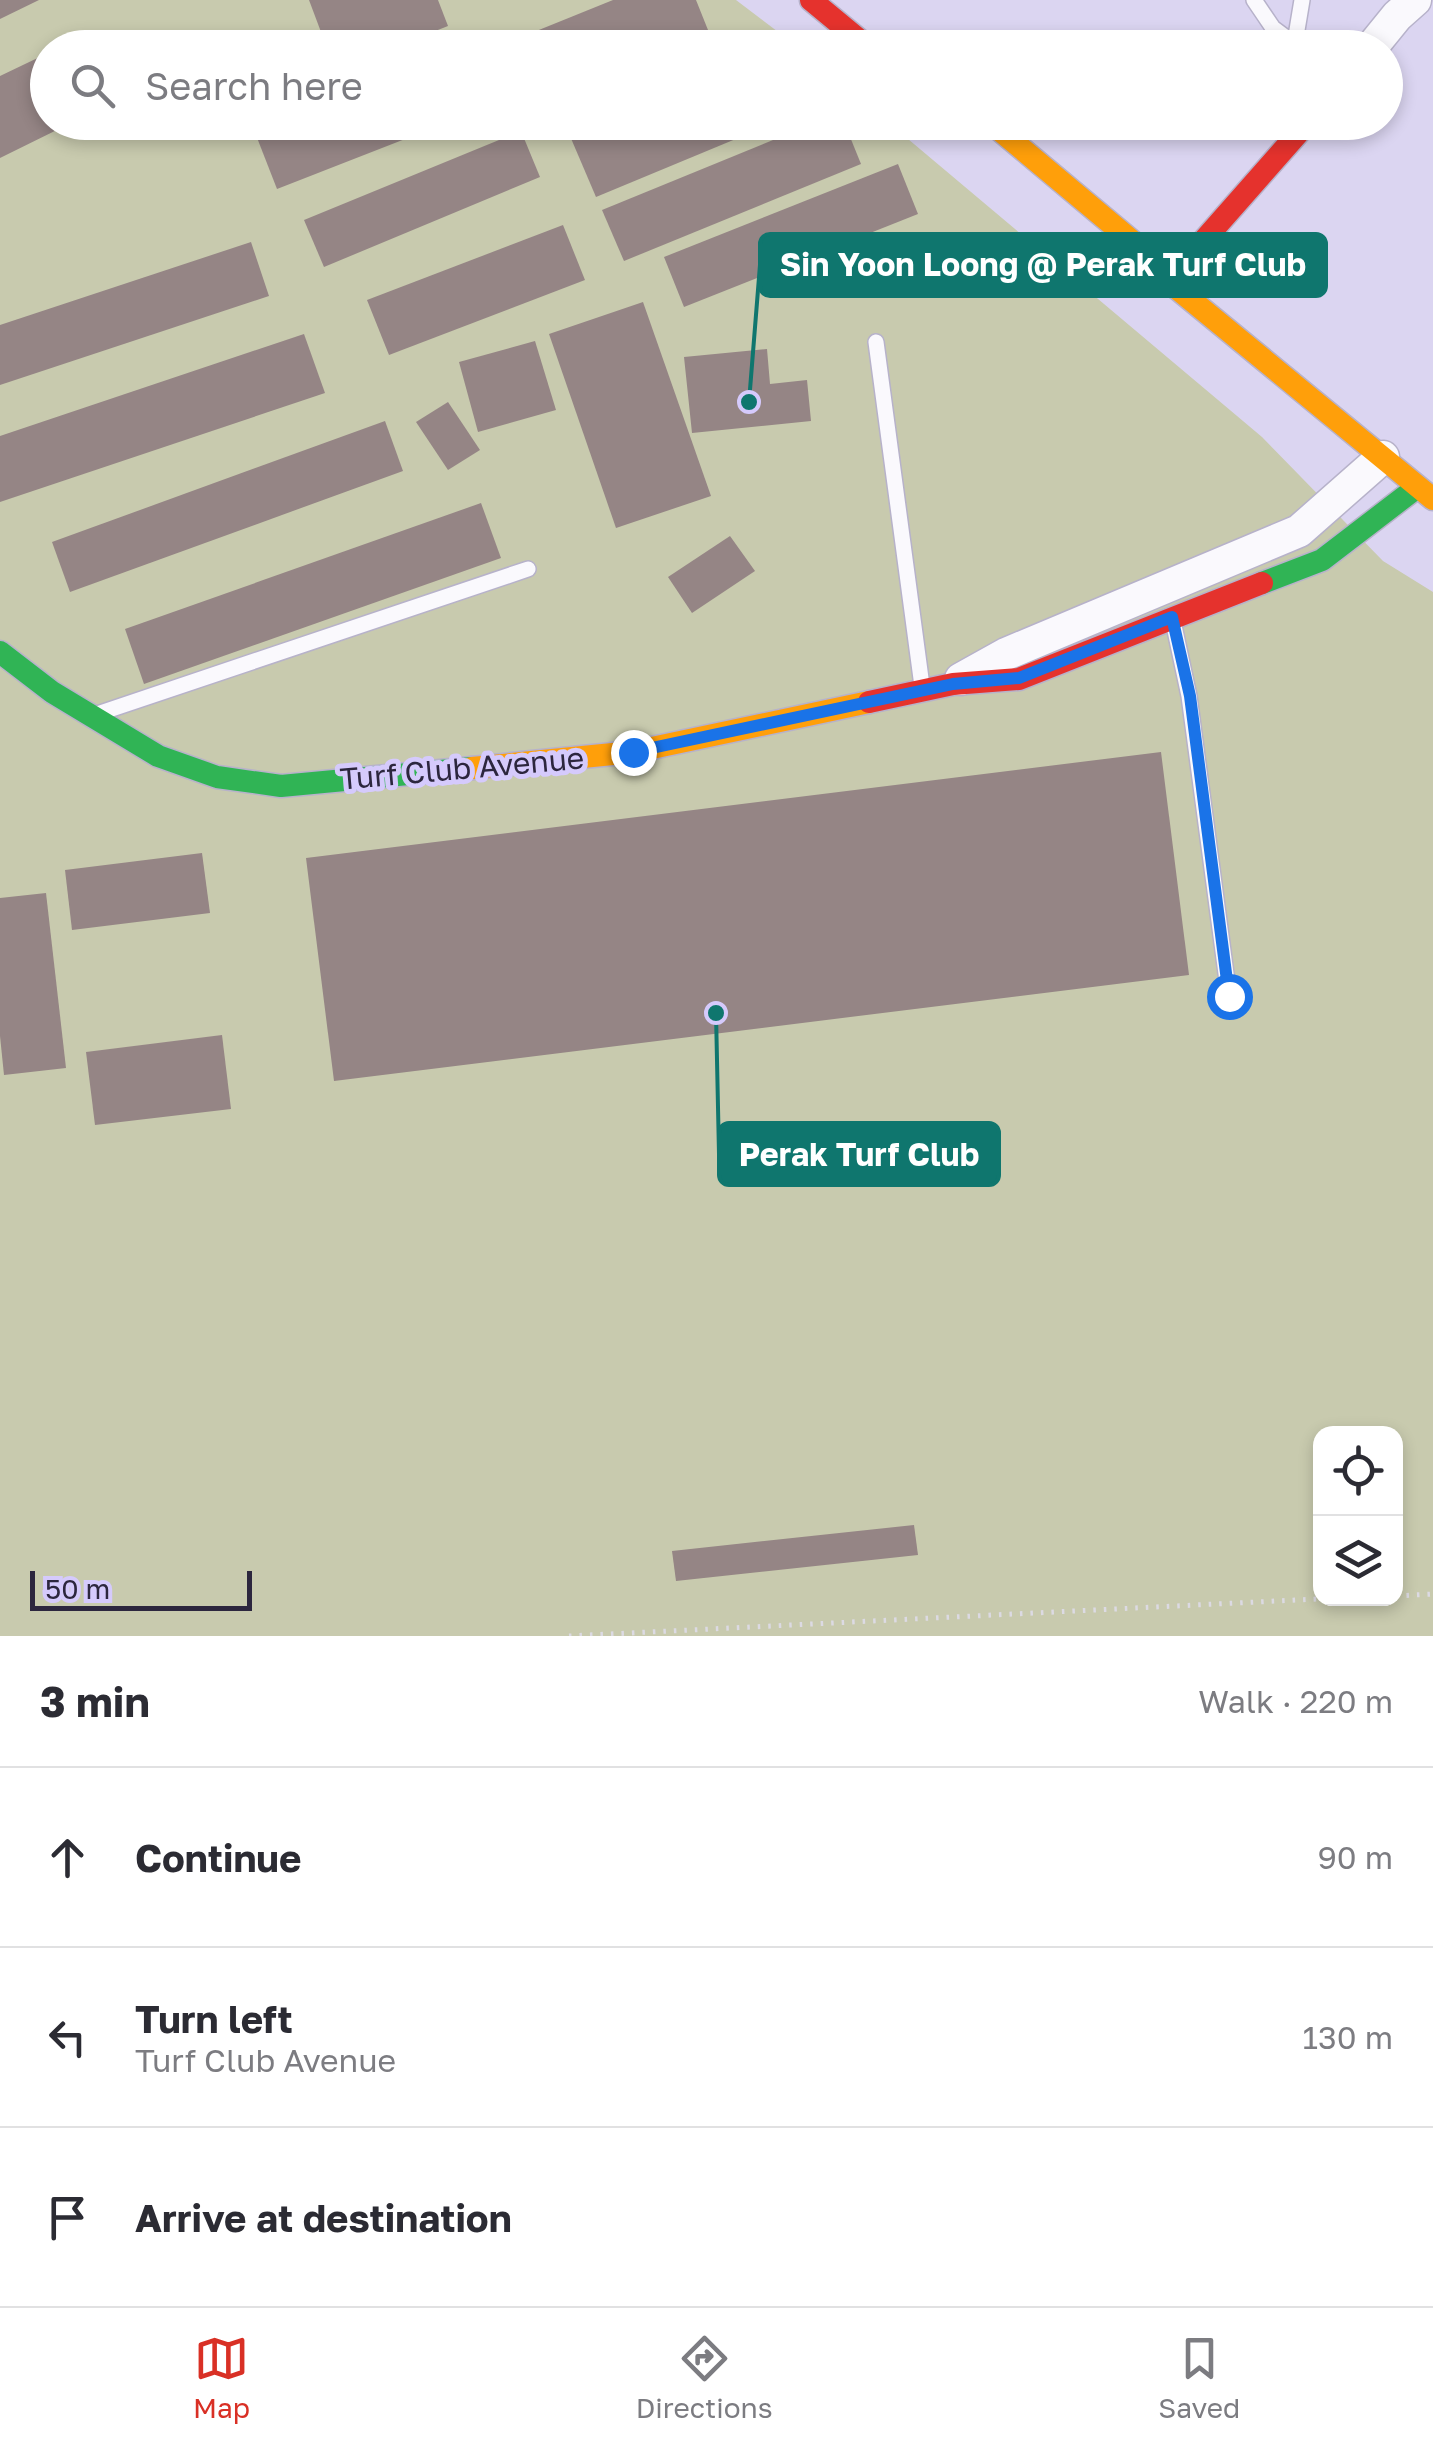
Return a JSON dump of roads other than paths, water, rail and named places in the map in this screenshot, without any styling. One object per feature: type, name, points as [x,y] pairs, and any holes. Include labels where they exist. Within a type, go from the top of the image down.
[{"type":"street","points":[[811,0],[859,30]]},
{"type":"street","points":[[844,0],[868,30]]},
{"type":"street","points":[[1384,30],[1400,5]]},
{"type":"street","points":[[983,140],[1146,274],[1168,280]]},
{"type":"street","points":[[1011,140],[1157,262],[1168,280],[1425,493]]},
{"type":"street","points":[[1168,280],[1292,140]]},
{"type":"street","name":"Turf Club Avenue","points":[[938,687],[1006,654],[1299,531],[1382,457]]},
{"type":"street","name":"Turf Club Avenue","points":[[0,652],[52,692],[158,756],[217,777],[281,786],[633,752],[938,687],[1019,678],[1322,560],[1425,493]]},
{"type":"lane","points":[[1254,0],[1276,30]]},
{"type":"lane","points":[[1299,30],[1302,0]]},
{"type":"lane","points":[[876,342],[938,687]]},
{"type":"lane","points":[[92,716],[528,568]]},
{"type":"lane","points":[[1172,617],[1190,696],[1229,996]]},
{"type":"place","name":"Sin Yoon Loong @ Perak Turf Club","points":[[749,402]]},
{"type":"place","name":"Perak Turf Club","points":[[716,1013]]}]
